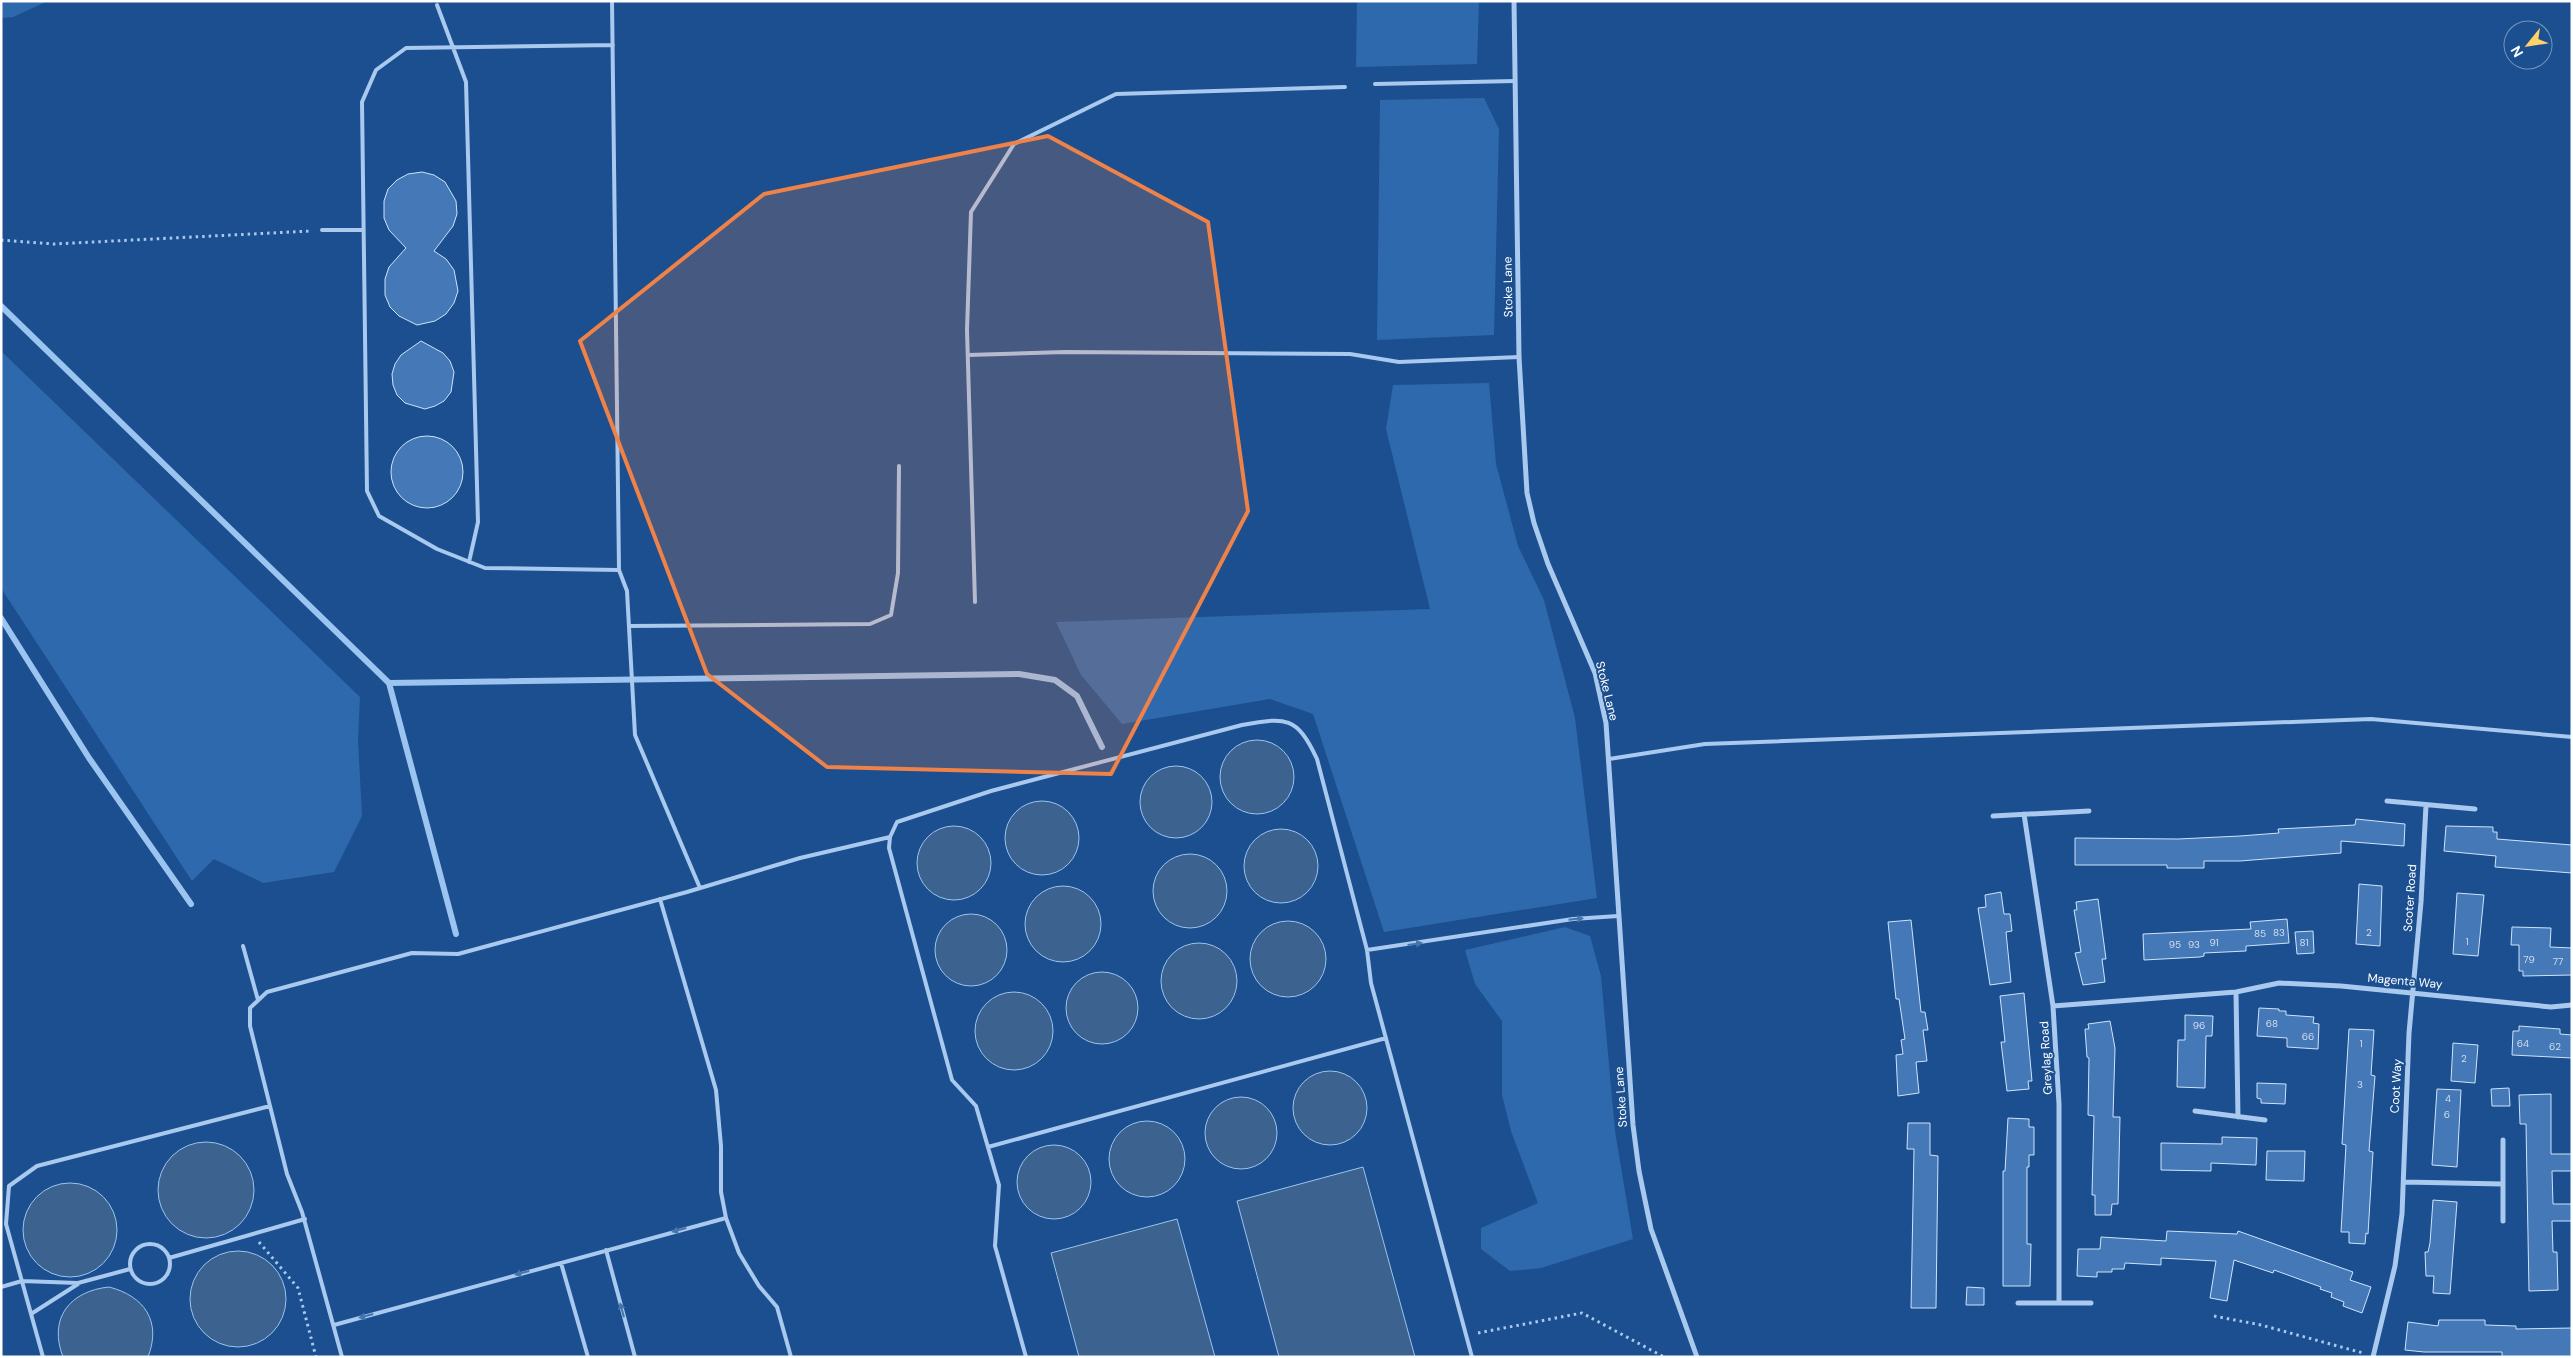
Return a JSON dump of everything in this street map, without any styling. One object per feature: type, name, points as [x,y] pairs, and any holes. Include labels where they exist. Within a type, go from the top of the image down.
[{"type":"street","name":"Stoke Lane","points":[[1514,1],[1519,357],[1527,493],[1534,523],[1595,673],[1606,723],[1632,1125],[1638,1171],[1650,1229],[1697,1357]]},
{"type":"street","points":[[2387,801],[2476,809]]},
{"type":"street","name":"Scoter Road","points":[[2412,992],[2421,902],[2426,804]]},
{"type":"street","points":[[1993,816],[2089,811]]},
{"type":"street","name":"Greylag Road","points":[[2024,814],[2053,1006],[2059,1104],[2060,1303]]},
{"type":"street","name":"Magenta Way","points":[[2053,1006],[2236,992],[2279,984],[2341,986],[2412,992],[2550,1007],[2572,1005]]},
{"type":"street","points":[[2236,992],[2238,1117]]},
{"type":"street","name":"Coot Way","points":[[2373,1356],[2395,1266],[2404,1182],[2405,1107],[2412,992]]},
{"type":"street","points":[[2195,1112],[2265,1120]]},
{"type":"street","points":[[2503,1140],[2503,1221]]},
{"type":"street","points":[[2404,1182],[2503,1184]]},
{"type":"street","points":[[2018,1304],[2091,1303]]},
{"type":"lane","points":[[612,1],[620,570],[627,591],[634,735],[700,888]]},
{"type":"lane","points":[[437,5],[466,82],[478,522],[469,562]]},
{"type":"lane","points":[[613,45],[406,48],[376,70],[362,102],[363,230],[367,491],[379,516],[437,549],[485,568],[620,570]]},
{"type":"lane","points":[[1375,84],[1515,81]]},
{"type":"lane","points":[[975,602],[968,355],[972,212],[1014,144],[1116,94],[1345,87]]},
{"type":"lane","points":[[322,230],[363,230]]},
{"type":"lane","points":[[968,355],[1066,352],[1350,354],[1399,362],[1519,357]]},
{"type":"lane","points":[[629,626],[870,624],[891,615],[898,573],[899,466]]},
{"type":"lane","points":[[1026,1357],[995,1246],[999,1185],[976,1106],[952,1080],[889,848],[890,837],[897,822],[991,791],[1242,725],[1275,719],[1293,724],[1307,737],[1317,759],[1367,950],[1371,983],[1472,1357]]},
{"type":"lane","points":[[1609,760],[1705,744],[2371,719],[2572,737]]},
{"type":"lane","points":[[342,1357],[305,1219],[287,1174],[250,1026],[250,1008],[258,1000],[267,992],[412,953],[458,954],[700,888],[800,858],[890,837]]},
{"type":"lane","points":[[660,899],[716,1090],[721,1146],[721,1192],[726,1218],[739,1253],[759,1286],[776,1307],[790,1357]]},
{"type":"lane","points":[[1367,950],[1572,919],[1618,916]]},
{"type":"lane","points":[[243,946],[258,1000]]},
{"type":"lane","points":[[988,1147],[1386,1038]]},
{"type":"lane","points":[[43,1357],[6,1224],[9,1186],[37,1166],[270,1106]]},
{"type":"lane","points":[[334,1325],[726,1218]]},
{"type":"lane","points":[[169,1258],[305,1219]]},
{"type":"lane","points":[[148,1244],[161,1247],[169,1258],[169,1271],[166,1276],[155,1284],[142,1283],[133,1275],[130,1269],[130,1262],[135,1250],[148,1244]]},
{"type":"lane","points":[[606,1250],[635,1357]]},
{"type":"lane","points":[[561,1262],[588,1357]]},
{"type":"lane","points":[[1,1286],[22,1281],[78,1283],[130,1269]]},
{"type":"lane","points":[[31,1314],[78,1283]]},
{"type":"path","points":[[1,240],[54,244],[322,230]]},
{"type":"path","points":[[252,1234],[298,1288],[316,1357]]},
{"type":"path","points":[[1466,1335],[1582,1313],[1664,1357]]},
{"type":"path","points":[[2214,1316],[2280,1330],[2373,1356]]},
{"type":"highlighted area","points":[[1048,136],[1208,222],[1248,511],[1111,774],[827,767],[707,674],[580,341],[764,194]]},
{"type":"shaded area","points":[[1,1],[48,1],[13,17],[1,18]]},
{"type":"shaded area","points":[[1357,1],[1479,1],[1477,64],[1356,67]]},
{"type":"shaded area","points":[[1484,98],[1499,129],[1494,335],[1377,340],[1380,100]]},
{"type":"shaded area","points":[[1,351],[360,697],[358,740],[362,816],[334,872],[263,883],[214,859],[192,881],[1,588]]},
{"type":"shaded area","points":[[1489,383],[1496,464],[1518,546],[1544,600],[1575,718],[1597,898],[1384,932],[1313,714],[1270,699],[1122,724],[1081,675],[1056,622],[1430,609],[1386,429],[1393,385]]},
{"type":"shaded area","points":[[1257,740],[1271,743],[1283,751],[1291,763],[1294,777],[1291,791],[1283,803],[1271,811],[1257,814],[1243,811],[1231,803],[1223,791],[1220,777],[1223,763],[1231,751],[1243,743]]},
{"type":"shaded area","points":[[1176,766],[1190,769],[1202,776],[1209,788],[1212,802],[1209,816],[1202,828],[1190,835],[1176,838],[1162,835],[1150,828],[1143,816],[1140,802],[1143,788],[1150,776],[1162,769]]},
{"type":"shaded area","points":[[1042,801],[1063,807],[1073,817],[1079,838],[1073,859],[1063,869],[1042,875],[1021,869],[1011,859],[1005,838],[1011,817],[1021,807]]},
{"type":"shaded area","points":[[954,826],[975,832],[985,842],[991,863],[985,884],[975,894],[954,900],[933,894],[923,884],[917,863],[923,842],[933,832]]},
{"type":"shaded area","points":[[1281,829],[1295,832],[1307,840],[1315,852],[1318,866],[1315,880],[1307,892],[1295,900],[1281,903],[1267,900],[1255,892],[1247,880],[1244,866],[1247,852],[1255,840],[1267,832]]},
{"type":"shaded area","points":[[1190,854],[1211,860],[1221,870],[1227,891],[1221,912],[1211,922],[1190,928],[1169,922],[1159,912],[1153,891],[1159,870],[1169,860]]},
{"type":"shaded area","points":[[1063,886],[1078,889],[1090,897],[1098,909],[1101,924],[1098,939],[1090,951],[1078,959],[1063,962],[1048,959],[1036,951],[1028,939],[1025,924],[1028,909],[1036,897],[1048,889]]},
{"type":"shaded area","points":[[971,914],[991,920],[1001,930],[1007,950],[1001,970],[991,980],[971,986],[951,980],[941,970],[935,950],[941,930],[951,920]]},
{"type":"shaded area","points":[[1288,921],[1302,924],[1315,932],[1323,945],[1326,959],[1323,973],[1315,986],[1302,994],[1288,997],[1274,994],[1261,986],[1253,973],[1250,959],[1253,945],[1261,932],[1274,924]]},
{"type":"shaded area","points":[[1565,927],[1590,936],[1601,976],[1615,1131],[1633,1239],[1541,1268],[1510,1271],[1481,1249],[1481,1228],[1538,1203],[1511,1131],[1502,1095],[1502,1021],[1475,984],[1465,950]]},
{"type":"shaded area","points":[[1192,943],[1206,943],[1220,949],[1231,960],[1237,974],[1234,996],[1226,1008],[1206,1019],[1192,1019],[1178,1013],[1167,1002],[1161,988],[1161,974],[1167,960],[1178,949]]},
{"type":"shaded area","points":[[1102,972],[1122,978],[1132,988],[1138,1008],[1132,1028],[1122,1038],[1102,1044],[1082,1038],[1072,1028],[1066,1008],[1072,988],[1082,978]]},
{"type":"shaded area","points":[[1006,992],[1022,992],[1036,998],[1047,1009],[1053,1023],[1053,1039],[1047,1053],[1036,1064],[1022,1070],[1006,1070],[992,1064],[981,1053],[975,1039],[975,1023],[981,1009],[992,998]]},
{"type":"shaded area","points":[[1330,1071],[1351,1077],[1361,1087],[1367,1108],[1361,1129],[1351,1139],[1330,1145],[1309,1139],[1299,1129],[1293,1108],[1299,1087],[1309,1077]]},
{"type":"shaded area","points":[[1241,1097],[1261,1103],[1271,1113],[1277,1133],[1271,1153],[1261,1163],[1241,1169],[1221,1163],[1211,1153],[1205,1133],[1211,1113],[1221,1103]]},
{"type":"shaded area","points":[[1147,1121],[1162,1124],[1174,1132],[1182,1144],[1185,1159],[1182,1174],[1174,1186],[1162,1194],[1147,1197],[1132,1194],[1120,1186],[1112,1174],[1109,1159],[1112,1144],[1120,1132],[1132,1124]]},
{"type":"shaded area","points":[[206,1142],[224,1145],[240,1156],[251,1172],[254,1190],[251,1208],[240,1224],[224,1235],[206,1238],[188,1235],[172,1224],[161,1208],[158,1190],[161,1172],[172,1156],[188,1145]]},
{"type":"shaded area","points":[[1054,1145],[1068,1148],[1080,1156],[1088,1168],[1091,1182],[1088,1196],[1080,1208],[1068,1216],[1054,1219],[1040,1216],[1028,1208],[1020,1196],[1017,1182],[1020,1168],[1028,1156],[1040,1148]]},
{"type":"shaded area","points":[[1363,1167],[1415,1357],[1279,1357],[1237,1201]]},
{"type":"shaded area","points":[[70,1183],[88,1187],[103,1197],[113,1212],[117,1230],[113,1248],[103,1263],[88,1273],[70,1277],[52,1273],[37,1263],[27,1248],[23,1230],[27,1212],[37,1197],[52,1187]]},
{"type":"shaded area","points":[[1177,1219],[1215,1357],[1079,1357],[1051,1253]]},
{"type":"shaded area","points":[[238,1251],[256,1255],[272,1265],[282,1281],[286,1299],[282,1317],[272,1333],[256,1343],[238,1347],[220,1343],[204,1333],[194,1317],[190,1299],[194,1281],[204,1265],[220,1255]]},
{"type":"shaded area","points":[[109,1287],[132,1297],[147,1312],[153,1332],[148,1357],[63,1357],[58,1330],[66,1309],[83,1294]]},
{"type":"building","points":[[422,172],[434,175],[445,182],[456,201],[457,214],[453,226],[434,251],[446,259],[454,270],[458,291],[454,303],[446,314],[435,321],[417,325],[399,316],[390,307],[385,295],[385,279],[389,267],[406,248],[389,230],[384,218],[384,201],[388,189],[397,180],[408,174]]},
{"type":"building","points":[[421,341],[443,353],[450,361],[454,372],[451,392],[444,401],[425,409],[405,403],[397,395],[393,385],[392,374],[395,364],[401,355]]},
{"type":"building","points":[[427,436],[447,442],[457,452],[463,472],[457,492],[447,502],[427,508],[407,502],[397,492],[391,472],[397,452],[407,442]]},
{"type":"building","points":[[2356,819],[2405,824],[2404,846],[2341,841],[2341,853],[2240,861],[2204,861],[2204,868],[2167,868],[2167,865],[2075,865],[2075,838],[2178,839],[2240,836],[2279,833],[2278,829],[2355,825]]},
{"type":"building","points":[[2446,826],[2493,827],[2493,832],[2497,832],[2497,839],[2572,845],[2572,873],[2495,867],[2496,856],[2444,851]]},
{"type":"building","points":[[2359,884],[2382,886],[2380,946],[2356,944]]},
{"type":"building","points":[[2001,892],[2004,914],[2010,914],[2012,931],[2006,932],[2011,982],[1990,985],[1978,908],[1986,907],[1985,895]]},
{"type":"building","points":[[2457,893],[2484,895],[2478,956],[2453,954]]},
{"type":"building","points":[[2098,899],[2106,959],[2102,959],[2105,982],[2083,985],[2075,953],[2081,952],[2074,910],[2077,910],[2076,902]]},
{"type":"building","points":[[2287,919],[2289,943],[2246,946],[2246,951],[2204,953],[2204,956],[2200,957],[2144,960],[2143,934],[2251,929],[2250,922]]},
{"type":"building","points":[[1911,920],[1921,1012],[1925,1012],[1928,1030],[1923,1030],[1927,1061],[1916,1062],[1919,1093],[1898,1096],[1896,1055],[1903,1054],[1901,1040],[1905,1039],[1899,999],[1896,999],[1888,922]]},
{"type":"building","points":[[2512,927],[2551,928],[2550,947],[2572,948],[2572,975],[2523,976],[2523,971],[2519,971],[2519,945],[2511,945]]},
{"type":"building","points":[[2313,931],[2314,953],[2297,954],[2295,932]]},
{"type":"building","points":[[2024,993],[2032,1081],[2028,1081],[2029,1089],[2007,1091],[2001,1042],[2005,1042],[2000,996]]},
{"type":"building","points":[[2259,1008],[2279,1009],[2279,1011],[2286,1011],[2286,1015],[2314,1017],[2313,1023],[2319,1024],[2318,1049],[2287,1047],[2287,1038],[2257,1036]]},
{"type":"building","points":[[2185,1015],[2213,1016],[2212,1036],[2206,1036],[2205,1088],[2177,1087],[2178,1040],[2185,1040]]},
{"type":"building","points":[[2110,1021],[2115,1048],[2113,1117],[2120,1117],[2118,1204],[2112,1204],[2111,1215],[2095,1215],[2095,1195],[2092,1195],[2094,1116],[2088,1115],[2089,1058],[2087,1057],[2085,1029],[2089,1029],[2088,1024]]},
{"type":"building","points":[[2519,1026],[2560,1029],[2560,1034],[2572,1035],[2572,1058],[2512,1055],[2513,1031],[2519,1031]]},
{"type":"building","points":[[2349,1029],[2374,1030],[2371,1075],[2375,1076],[2369,1151],[2373,1152],[2368,1234],[2366,1233],[2365,1244],[2349,1243],[2349,1232],[2341,1232],[2346,1145],[2342,1144]]},
{"type":"building","points":[[2453,1043],[2478,1045],[2475,1083],[2451,1081]]},
{"type":"building","points":[[2257,1083],[2286,1084],[2285,1104],[2261,1103],[2261,1099],[2257,1098]]},
{"type":"building","points":[[2509,1088],[2510,1106],[2492,1106],[2491,1089]]},
{"type":"building","points":[[2437,1089],[2461,1090],[2457,1167],[2432,1165]]},
{"type":"building","points":[[2551,1094],[2551,1154],[2572,1154],[2572,1171],[2552,1171],[2553,1204],[2572,1204],[2572,1221],[2552,1221],[2553,1252],[2557,1252],[2558,1290],[2529,1291],[2526,1124],[2520,1124],[2519,1095]]},
{"type":"building","points":[[2008,1118],[2029,1119],[2029,1127],[2034,1127],[2034,1155],[2029,1155],[2029,1167],[2027,1167],[2027,1244],[2031,1244],[2030,1286],[2003,1286],[2003,1171],[2005,1171]]},
{"type":"building","points":[[1908,1123],[1930,1123],[1930,1155],[1938,1156],[1936,1308],[1911,1308],[1914,1149],[1907,1149]]},
{"type":"building","points":[[2222,1137],[2257,1138],[2256,1165],[2211,1163],[2211,1171],[2161,1170],[2161,1143],[2222,1144]]},
{"type":"building","points":[[2267,1151],[2305,1151],[2304,1181],[2266,1180]]},
{"type":"building","points":[[2433,1200],[2457,1202],[2450,1294],[2433,1293],[2434,1276],[2426,1276],[2425,1252],[2428,1252],[2430,1243]]},
{"type":"building","points":[[2167,1231],[2237,1234],[2238,1231],[2353,1272],[2350,1280],[2371,1287],[2362,1313],[2343,1306],[2344,1302],[2331,1297],[2332,1293],[2320,1289],[2321,1287],[2274,1270],[2273,1273],[2234,1260],[2227,1301],[2210,1298],[2216,1261],[2161,1258],[2161,1265],[2125,1263],[2124,1269],[2112,1269],[2112,1272],[2097,1272],[2097,1277],[2077,1276],[2078,1249],[2100,1249],[2101,1237],[2166,1241]]},
{"type":"building","points":[[1967,1287],[1984,1288],[1984,1305],[1966,1305]]},
{"type":"building","points":[[2439,1320],[2485,1320],[2485,1325],[2516,1326],[2516,1329],[2572,1328],[2572,1357],[2502,1357],[2502,1352],[2424,1352],[2405,1350],[2408,1322],[2438,1326]]},
{"type":"waterway","points":[[1,306],[389,683],[456,934]]},
{"type":"waterway","points":[[1,618],[89,758],[191,904]]},
{"type":"waterway","points":[[389,683],[1019,674],[1055,680],[1077,696],[1102,747]]}]
